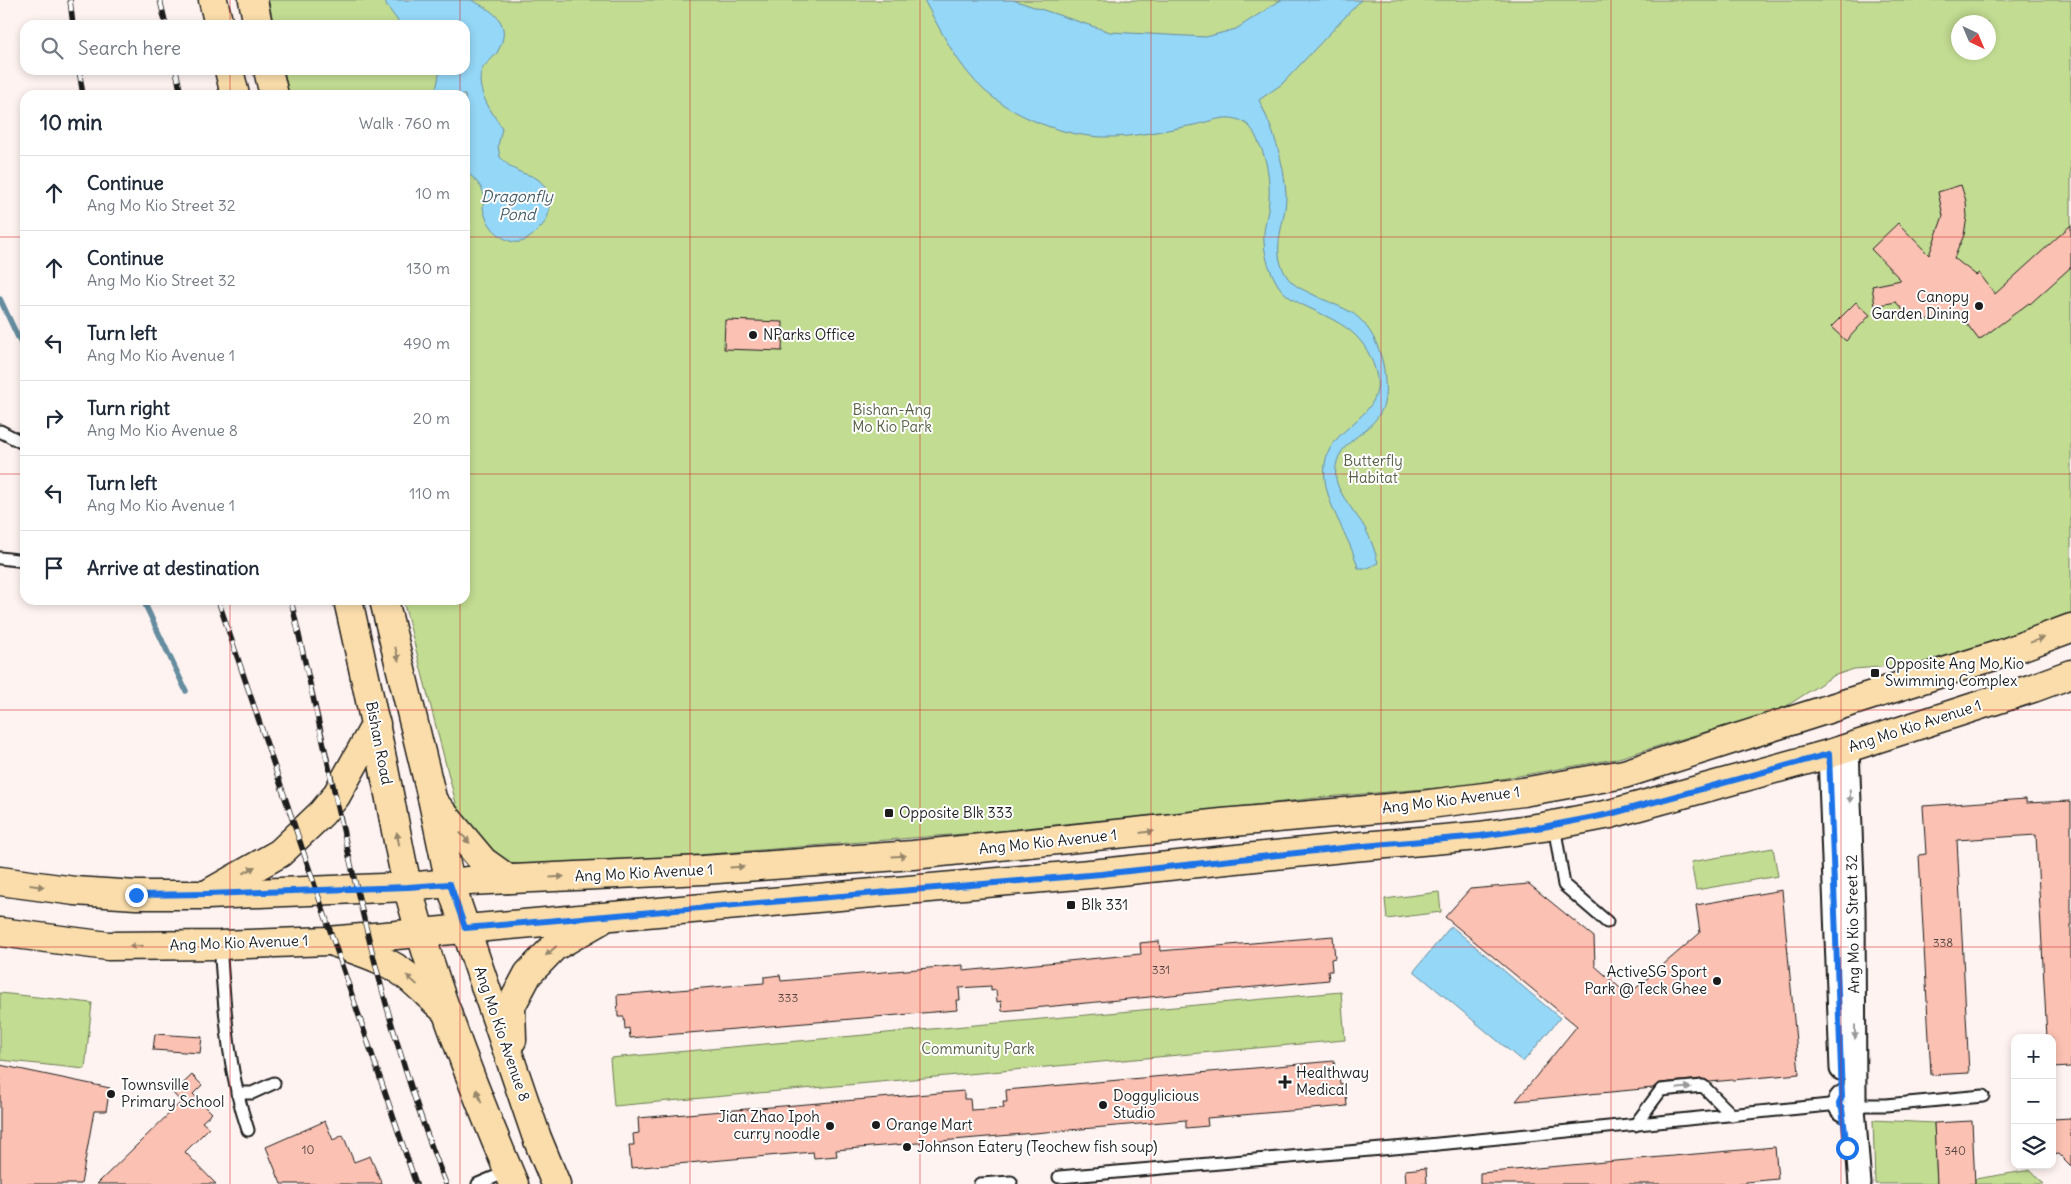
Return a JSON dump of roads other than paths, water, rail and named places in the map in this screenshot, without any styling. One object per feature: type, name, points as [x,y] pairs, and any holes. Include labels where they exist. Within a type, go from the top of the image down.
[{"type":"main road","points":[[213,0],[218,20]]},
{"type":"main road","points":[[253,0],[257,20]]},
{"type":"main road","points":[[230,75],[234,90]]},
{"type":"main road","points":[[269,75],[273,90]]},
{"type":"main road","name":"Bishan Road","points":[[349,605],[376,724],[408,887]]},
{"type":"main road","points":[[385,605],[433,802],[450,884]]},
{"type":"main road","name":"Ang Mo Kio Avenue 1","points":[[0,882],[75,891],[127,894],[207,894],[408,887],[703,870],[913,854],[1422,805],[1523,792],[1624,774],[2004,653],[2071,628]]},
{"type":"main road","name":"Ang Mo Kio Avenue 1","points":[[0,932],[108,946],[220,945],[328,940],[1101,874],[1352,847],[1480,836],[1554,825],[1610,814],[1839,751],[2071,674]]},
{"type":"main road","points":[[207,894],[280,852],[322,813],[336,796],[376,724]]},
{"type":"main road","points":[[433,802],[483,861],[508,880]]},
{"type":"main road","name":"Ang Mo Kio Avenue 8","points":[[450,884],[537,1138],[556,1184]]},
{"type":"main road","points":[[408,887],[448,1013],[511,1178]]},
{"type":"main road","points":[[513,1068],[511,1006],[528,974],[554,947],[607,917]]},
{"type":"main road","points":[[328,940],[379,959],[395,968],[448,1013]]},
{"type":"street","name":"Ang Mo Kio Street 32","points":[[1839,751],[1854,909],[1847,1148],[1848,1184]]},
{"type":"street","name":"Ang Mo Kio Street 32","points":[[1848,1104],[1860,1184]]},
{"type":"lane","points":[[0,432],[20,442]]},
{"type":"lane","points":[[0,558],[20,560]]},
{"type":"lane","points":[[1554,825],[1564,885],[1607,922]]},
{"type":"lane","points":[[220,945],[225,1028],[232,1074],[248,1130]]},
{"type":"lane","points":[[237,1093],[252,1093],[274,1084]]},
{"type":"lane","points":[[1636,1125],[1661,1090],[1669,1089],[1702,1086],[1732,1115]]},
{"type":"lane","points":[[1059,1177],[1428,1145],[1848,1104],[1886,1105],[1983,1096]]},
{"type":"lane","points":[[478,1184],[511,1178]]},
{"type":"lane","points":[[980,1184],[1011,1182]]},
{"type":"water","name":"Dragonfly Pond","points":[[386,0],[471,0],[487,9],[499,19],[502,25],[502,41],[496,54],[482,69],[480,79],[486,101],[502,128],[498,146],[500,157],[515,170],[536,178],[542,183],[550,202],[545,223],[522,242],[514,242],[503,238],[489,224],[484,213],[483,192],[470,176],[470,90],[434,90],[439,75],[470,75],[470,20],[397,20],[386,5]]},
{"type":"water","points":[[924,0],[1013,0],[1110,32],[1206,37],[1236,29],[1281,0],[1361,0],[1282,84],[1259,100],[1277,146],[1285,182],[1286,204],[1279,245],[1281,265],[1288,278],[1296,286],[1346,309],[1358,317],[1374,338],[1382,362],[1385,388],[1383,407],[1370,426],[1346,447],[1340,455],[1336,466],[1337,485],[1365,528],[1373,545],[1378,563],[1368,568],[1358,568],[1331,504],[1325,477],[1325,464],[1329,450],[1337,439],[1367,410],[1374,399],[1377,385],[1375,369],[1370,356],[1357,337],[1330,318],[1291,298],[1275,280],[1270,270],[1264,242],[1269,201],[1268,176],[1265,159],[1251,129],[1246,123],[1226,118],[1148,133],[1103,137],[1072,133],[1040,123],[1010,109],[985,91],[975,81],[958,60]]},
{"type":"water","points":[[1451,926],[1560,1018],[1523,1062],[1414,971]]},
{"type":"waterway","points":[[0,299],[20,341]]},
{"type":"waterway","points":[[145,605],[186,691]]},
{"type":"railway","points":[[70,0],[72,20]]},
{"type":"railway","points":[[160,0],[165,20]]},
{"type":"railway","points":[[80,75],[82,90]]},
{"type":"railway","points":[[177,75],[180,90]]},
{"type":"railway","points":[[220,605],[416,1184]]},
{"type":"railway","points":[[292,605],[344,836],[382,989],[405,1068],[446,1184]]},
{"type":"place","name":"Canopy Garden Dining","points":[[1979,306]]},
{"type":"place","name":"NParks Office","points":[[753,335]]},
{"type":"place","name":"Opposite Ang Mo Kio Swimming Complex","points":[[1875,673]]},
{"type":"place","name":"Opposite Blk 333","points":[[889,813]]},
{"type":"place","name":"Blk 331","points":[[1071,905]]},
{"type":"place","name":"ActiveSG Sport Park @ Teck Ghee","points":[[1717,981]]},
{"type":"place","name":"Healthway Medical","points":[[1285,1082]]},
{"type":"place","name":"Townsville Primary School","points":[[111,1094]]},
{"type":"place","name":"Doggylicious Studio","points":[[1103,1105]]},
{"type":"place","name":"Orange Mart","points":[[876,1125]]},
{"type":"place","name":"Jian Zhao Ipoh curry noodle","points":[[830,1126]]},
{"type":"place","name":"Johnson Eatery (Teochew fish soup)","points":[[907,1147]]},
{"type":"park label","name":"Bishan-Ang Mo Kio Park","points":[[892,418]]},
{"type":"park label","name":"Butterfly Habitat","points":[[1373,470]]},
{"type":"park label","name":"Community Park","points":[[978,1049]]}]
